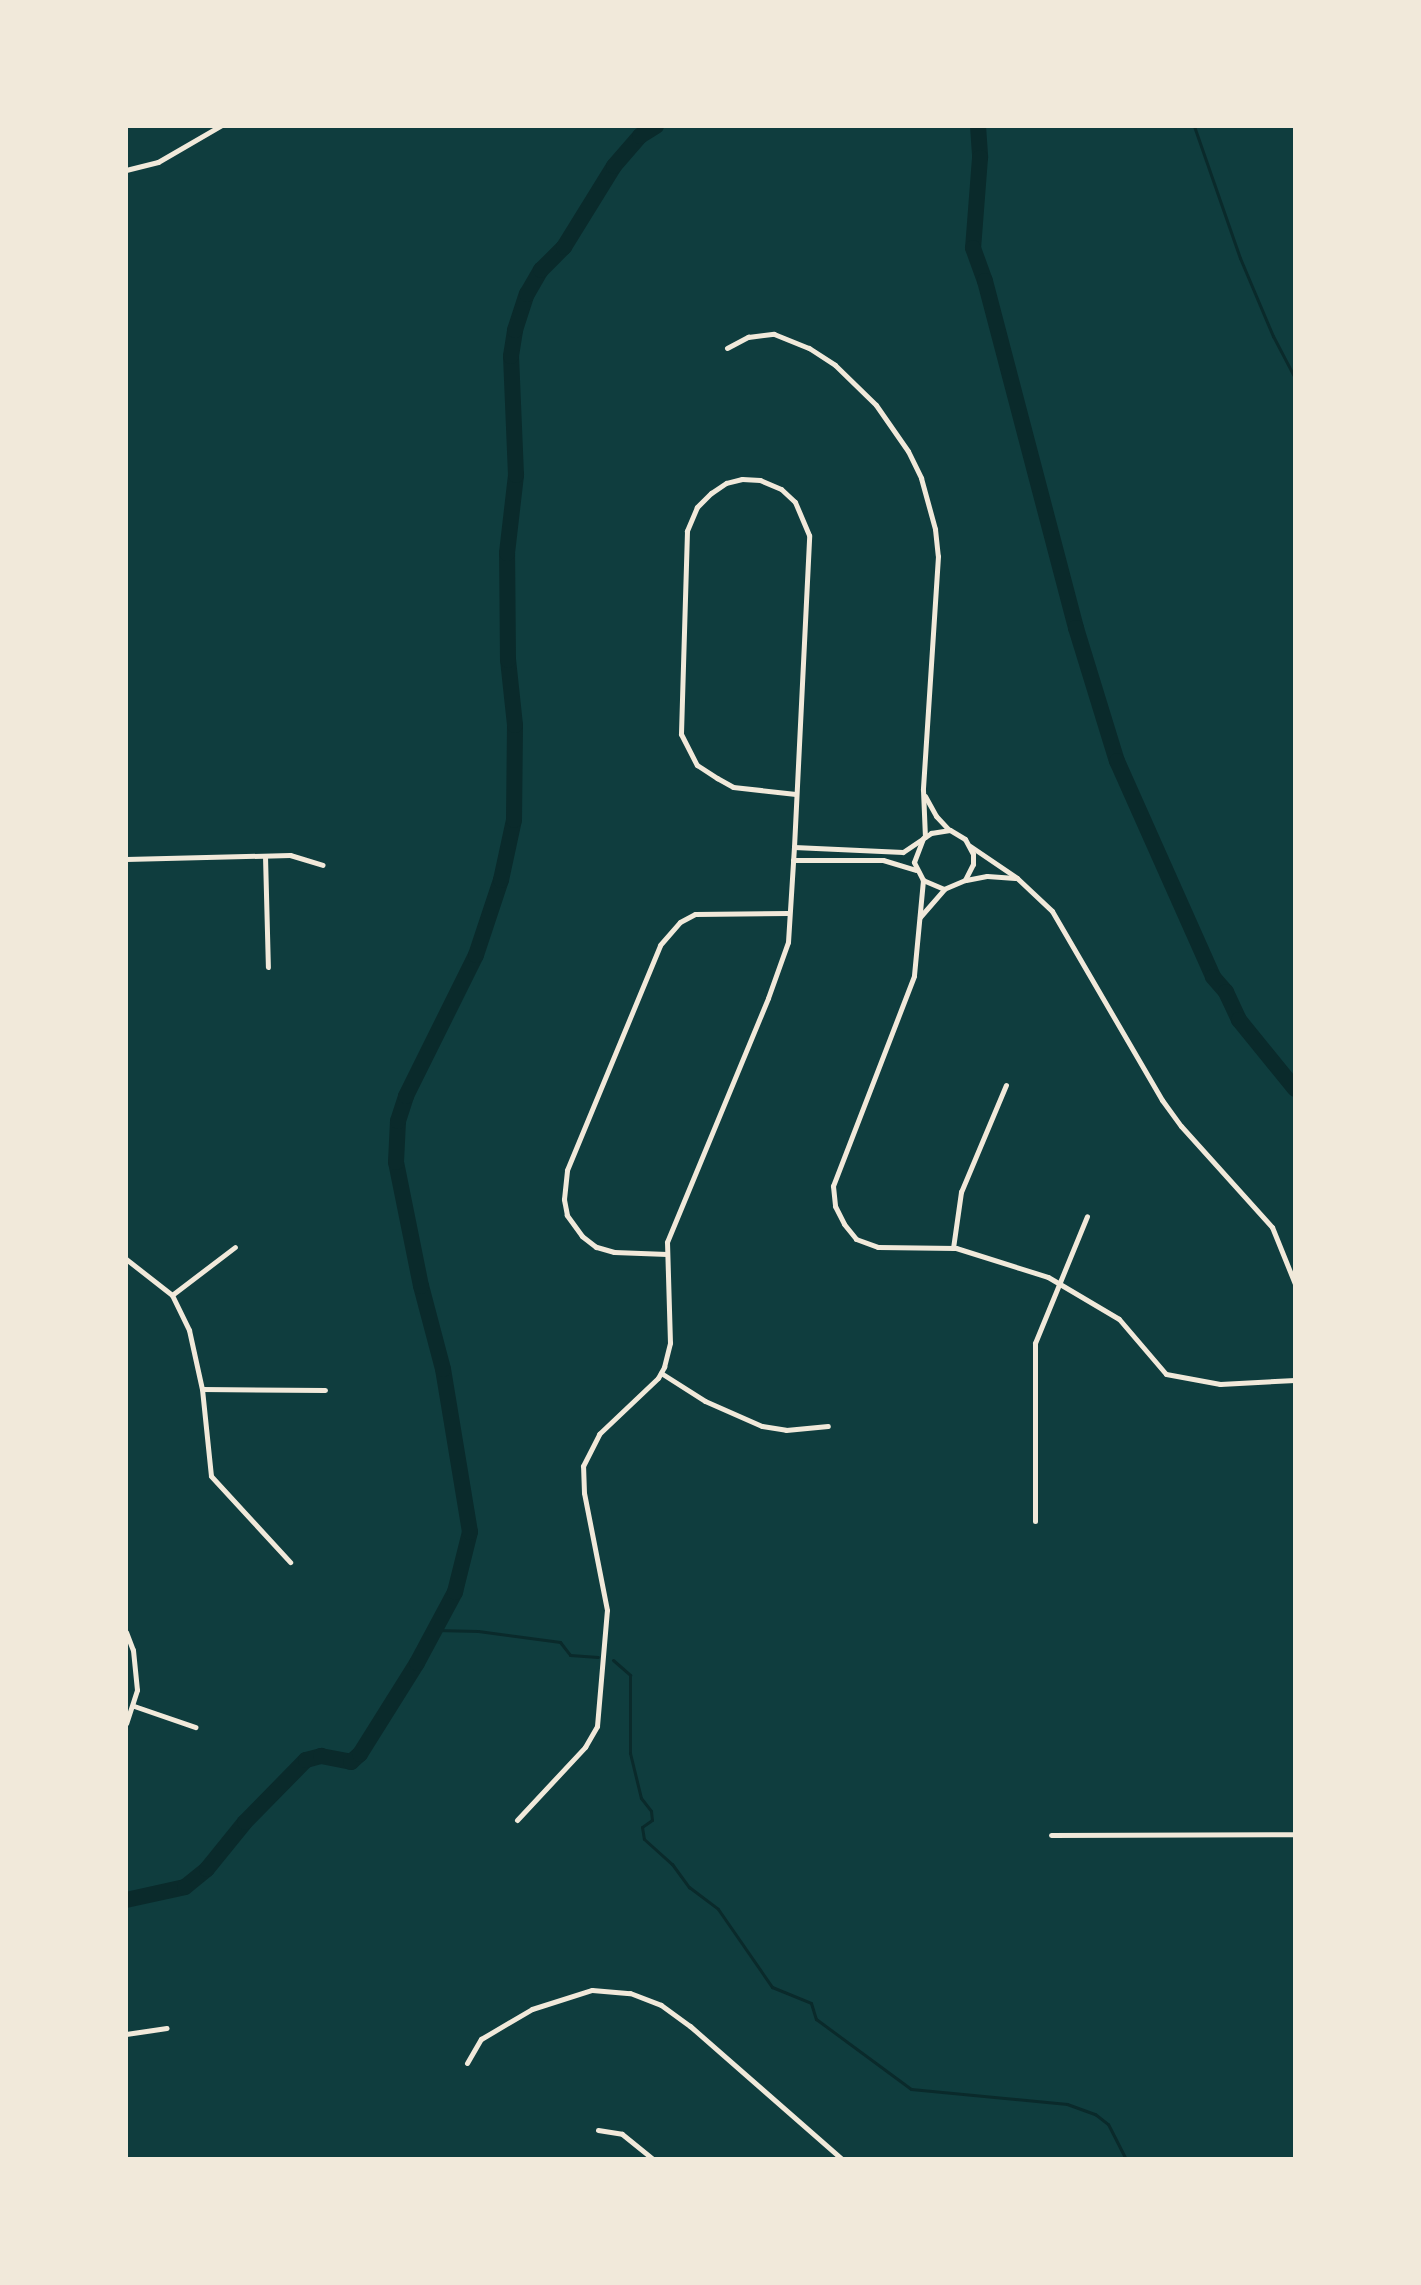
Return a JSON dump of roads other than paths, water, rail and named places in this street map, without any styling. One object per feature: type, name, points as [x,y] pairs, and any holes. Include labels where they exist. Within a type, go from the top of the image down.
[{"type":"street","points":[[126,170],[158,162],[220,126]]},
{"type":"street","points":[[727,348],[748,337],[774,334],[809,348],[835,365],[876,405],[908,451],[921,478],[938,556],[923,790],[924,838],[915,853],[916,870],[923,880],[944,889]]},
{"type":"street","points":[[517,1820],[585,1747],[597,1726],[607,1610],[584,1493],[583,1466],[599,1434],[661,1373],[670,1343],[667,1254],[677,1210],[782,961],[794,847],[809,535],[795,502],[781,489],[760,480],[742,479],[726,483],[711,493],[697,507],[687,531],[681,734],[697,765],[733,787],[796,794]]},
{"type":"street","points":[[923,790],[936,816],[950,830],[1017,878],[1052,911],[1181,1126],[1272,1227],[1295,1284]]},
{"type":"street","points":[[794,847],[885,854],[903,852],[924,838],[950,830]]},
{"type":"street","points":[[965,880],[973,864],[970,846]]},
{"type":"street","points":[[126,859],[290,855],[323,865]]},
{"type":"street","points":[[265,856],[268,967]]},
{"type":"street","points":[[793,860],[883,860],[916,870]]},
{"type":"street","points":[[919,918],[944,889],[965,880],[987,876],[1017,878]]},
{"type":"street","points":[[923,880],[914,976],[902,1015],[838,1165],[833,1186],[835,1206],[856,1239],[888,1248],[953,1248],[1059,1284],[1119,1319],[1166,1374],[1220,1384],[1295,1380]]},
{"type":"street","points":[[667,1254],[614,1252],[596,1247],[582,1236],[567,1215],[564,1199],[567,1170],[660,945],[680,922],[695,914],[788,913]]},
{"type":"street","points":[[953,1248],[961,1192],[1006,1085]]},
{"type":"street","points":[[1035,1521],[1035,1343],[1087,1216]]},
{"type":"street","points":[[172,1295],[235,1247]]},
{"type":"street","points":[[126,1259],[172,1295],[189,1330],[202,1389],[211,1476],[290,1562]]},
{"type":"street","points":[[661,1373],[705,1401],[762,1426],[786,1430],[828,1426]]},
{"type":"street","points":[[202,1389],[325,1390]]},
{"type":"street","points":[[126,1632],[136,1673],[134,1706],[126,1723]]},
{"type":"street","points":[[134,1706],[195,1727]]},
{"type":"street","points":[[1051,1835],[1295,1834]]},
{"type":"street","points":[[467,2063],[481,2039],[532,2009],[592,1990],[630,1993],[661,2005],[690,2026],[842,2159]]},
{"type":"street","points":[[126,2034],[167,2028]]},
{"type":"street","points":[[598,2130],[622,2134],[653,2159]]},
{"type":"waterway","points":[[126,1900],[185,1887],[207,1869],[245,1822],[306,1760],[321,1756],[351,1762],[360,1754],[417,1663],[455,1592],[470,1532],[443,1369],[421,1286],[396,1162],[398,1121],[406,1096],[476,955],[501,880],[514,820],[515,725],[508,660],[507,553],[516,475],[511,356],[515,330],[527,294],[541,270],[564,247],[614,166],[640,136],[656,126]]},
{"type":"waterway","points":[[978,126],[980,158],[973,248],[985,281],[1076,628],[1117,761],[1213,977],[1226,992],[1239,1020],[1295,1089]]},
{"type":"waterway","points":[[1194,126],[1240,258],[1273,336],[1295,378]]},
{"type":"waterway","points":[[436,1630],[478,1631],[560,1642],[570,1655],[598,1657]]},
{"type":"waterway","points":[[613,1660],[630,1675],[630,1753],[641,1798],[651,1811],[652,1820],[642,1827],[644,1839],[672,1864],[689,1887],[718,1909],[772,1987],[811,2003],[816,2019],[911,2089],[1067,2104],[1095,2114],[1108,2124],[1126,2159]]}]
